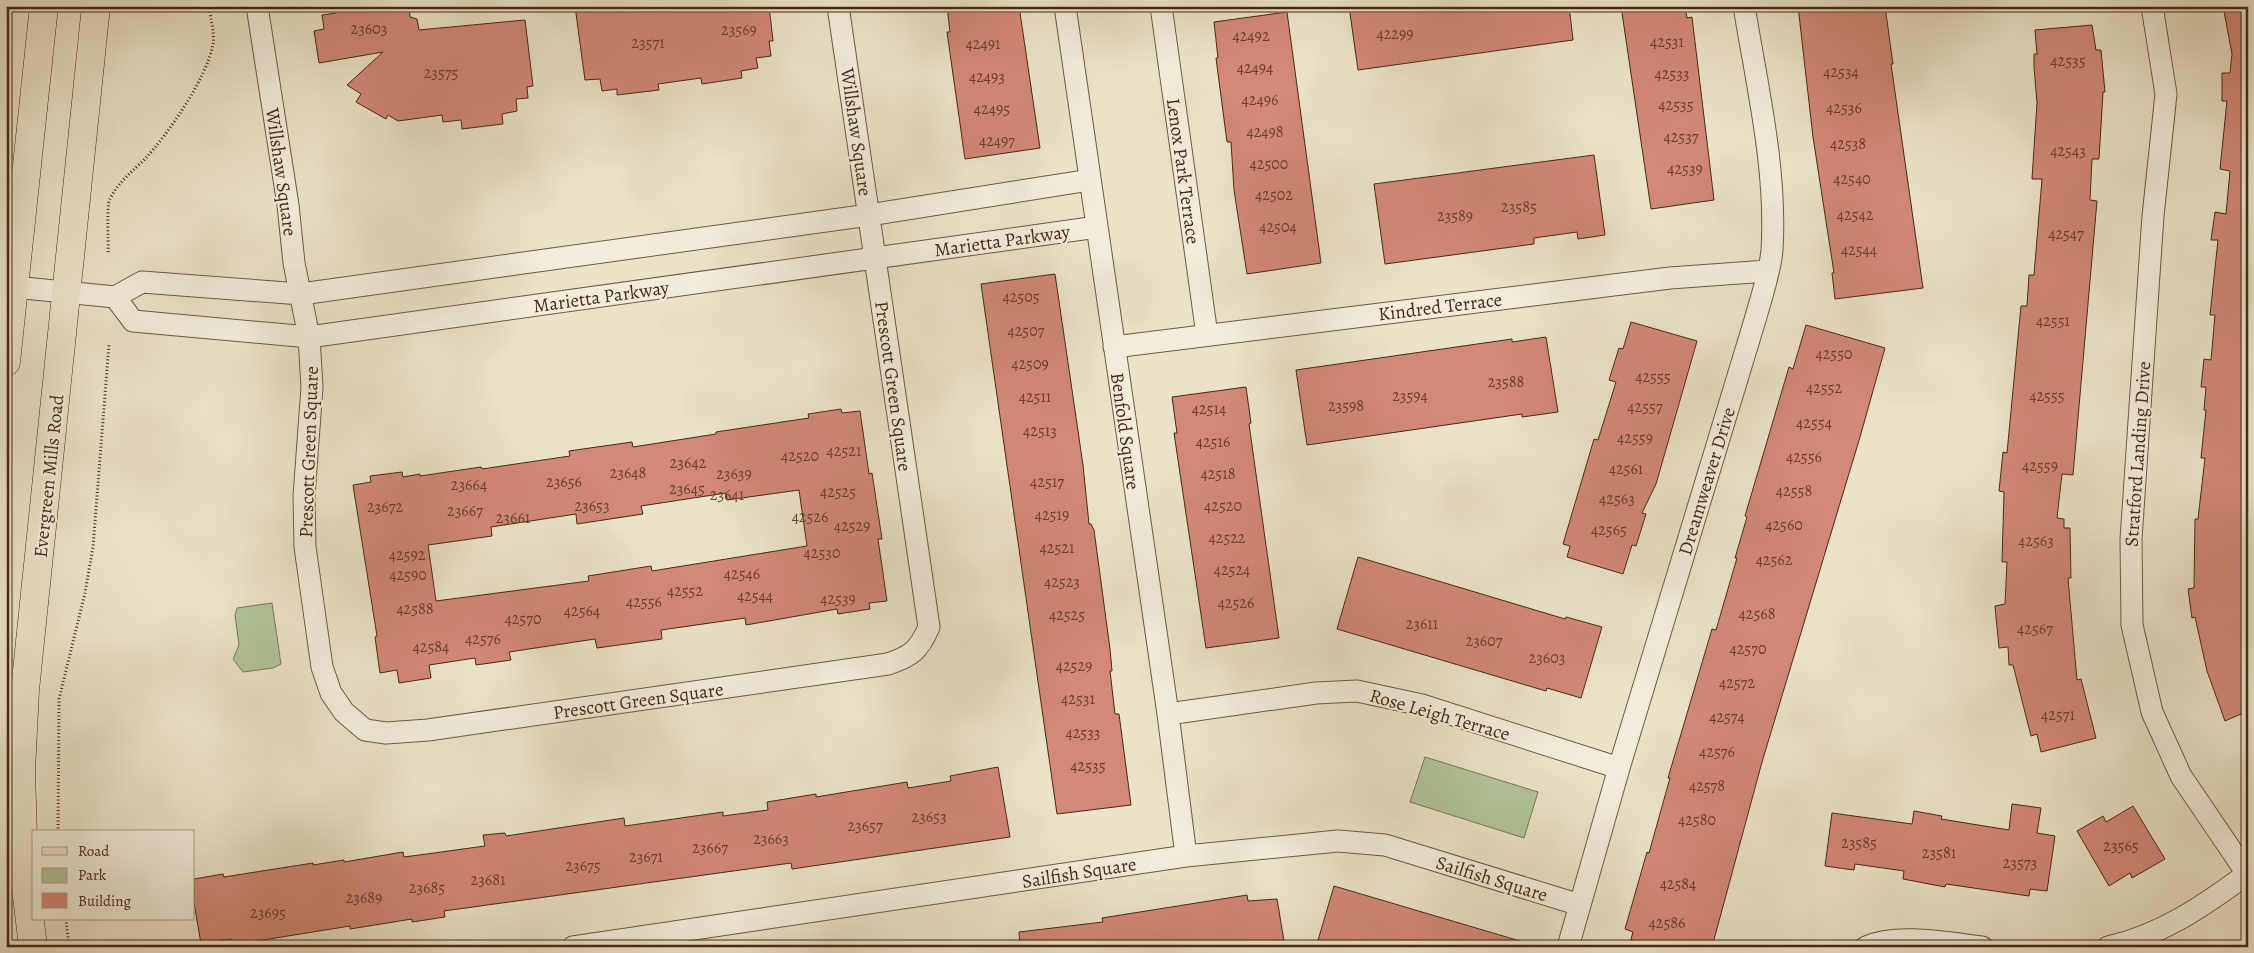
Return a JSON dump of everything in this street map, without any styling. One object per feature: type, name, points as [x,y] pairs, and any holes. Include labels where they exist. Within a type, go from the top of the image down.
[{"type":"main road","points":[[6,362],[44,6]]},
{"type":"main road","name":"Evergreen Mills Road","points":[[34,947],[24,860],[22,771],[25,690],[96,6]]},
{"type":"street","name":"Willshaw Square","points":[[257,6],[288,205],[294,262],[309,337]]},
{"type":"street","name":"Willshaw Square","points":[[838,6],[875,258]]},
{"type":"street","name":"Benfold Square","points":[[1065,6],[1168,714],[1186,856]]},
{"type":"street","name":"Lenox Park Terrace","points":[[1161,6],[1207,335]]},
{"type":"street","name":"Dreamweaver Drive","points":[[1568,947],[1619,768],[1755,320],[1772,252],[1773,208],[1766,146],[1744,6]]},
{"type":"street","name":"Stratford Landing Drive","points":[[2152,6],[2166,94],[2153,216],[2131,530],[2132,625],[2152,712],[2181,776],[2248,875]]},
{"type":"street","points":[[14,286],[115,297],[142,282],[301,294],[869,215],[1090,180]]},
{"type":"street","name":"Marietta Parkway","points":[[115,297],[133,321],[309,337],[1097,227]]},
{"type":"street","name":"Prescott Green Square","points":[[309,337],[312,388],[304,496],[305,547],[322,667],[331,693],[344,712],[365,730],[386,733],[428,730],[888,664],[912,654],[922,642],[929,627],[875,258]]},
{"type":"street","name":"Kindred Terrace","points":[[1114,347],[1670,278],[1767,271]]},
{"type":"street","name":"Rose Leigh Terrace","points":[[1168,714],[1316,693],[1357,691],[1422,705],[1619,768]]},
{"type":"street","name":"Sailfish Square","points":[[573,947],[678,939],[1186,856],[1330,841],[1385,845],[1580,905]]},
{"type":"street","points":[[2108,947],[2143,936],[2188,915],[2248,875]]},
{"type":"street","points":[[1866,947],[1898,940],[1982,947]]},
{"type":"path","points":[[108,252],[110,235],[108,201],[120,181],[146,158],[175,122],[204,70],[213,43],[208,6]]},
{"type":"path","points":[[58,830],[59,699],[85,593],[93,547],[109,344]]},
{"type":"path","points":[[66,920],[69,947]]},
{"type":"green space","points":[[272,603],[281,664],[273,668],[243,672],[233,659],[239,645],[235,615],[237,608]]},
{"type":"green space","points":[[1425,757],[1538,792],[1524,838],[1410,802]]},
{"type":"building","points":[[335,6],[409,6],[410,17],[417,19],[419,30],[525,20],[533,86],[527,87],[528,98],[516,99],[517,111],[502,114],[503,124],[462,129],[461,120],[443,122],[442,115],[398,121],[388,115],[386,119],[356,102],[361,94],[347,85],[383,52],[319,63],[314,31],[324,29],[322,15],[336,13]]},
{"type":"building","points":[[575,6],[769,6],[773,41],[769,41],[771,56],[756,58],[758,68],[741,71],[742,78],[702,84],[701,78],[658,84],[659,90],[617,95],[617,89],[602,91],[600,79],[585,80]]},
{"type":"building","points":[[947,6],[1019,6],[1040,148],[965,159],[947,32],[950,32]]},
{"type":"building","points":[[1349,6],[1569,6],[1573,40],[1358,70]]},
{"type":"building","points":[[1621,6],[1685,6],[1687,18],[1692,17],[1714,200],[1651,209]]},
{"type":"building","points":[[1798,6],[1885,6],[1893,64],[1891,64],[1923,288],[1835,299],[1832,273],[1834,273],[1813,137]]},
{"type":"building","points":[[2223,6],[2248,6],[2248,711],[2225,721],[2207,671],[2195,617],[2192,618],[2188,589],[2194,588],[2195,519],[2198,519],[2205,458],[2201,458],[2206,410],[2204,410],[2206,387],[2201,387],[2204,359],[2211,360],[2215,315],[2210,315],[2218,240],[2211,240],[2215,212],[2226,214],[2230,171],[2220,169],[2227,101],[2222,101],[2222,73],[2230,73],[2232,54]]},
{"type":"building","points":[[1287,12],[1321,263],[1247,274],[1234,190],[1231,142],[1227,142],[1216,58],[1218,58],[1214,22]]},
{"type":"building","points":[[2092,25],[2096,50],[2101,50],[2105,92],[2103,92],[2099,159],[2092,159],[2090,200],[2097,201],[2073,475],[2062,474],[2057,518],[2064,519],[2064,528],[2070,528],[2071,578],[2068,578],[2077,680],[2081,679],[2096,738],[2041,752],[2037,734],[2031,736],[2013,665],[2009,665],[2008,647],[1999,648],[1995,606],[2005,604],[2007,562],[2002,562],[2004,492],[1999,491],[2003,452],[2007,453],[2021,306],[2027,306],[2029,275],[2034,275],[2042,179],[2032,179],[2037,103],[2034,67],[2034,54],[2037,54],[2035,30]]},
{"type":"building","points":[[1594,155],[1605,235],[1578,239],[1577,232],[1534,238],[1534,244],[1385,264],[1374,184]]},
{"type":"building","points":[[1055,274],[1083,465],[1089,524],[1091,524],[1094,530],[1110,649],[1112,671],[1110,671],[1115,714],[1119,714],[1131,805],[1057,814],[981,284]]},
{"type":"building","points":[[1631,322],[1697,341],[1656,484],[1642,513],[1646,514],[1636,546],[1632,545],[1623,574],[1567,557],[1570,546],[1563,544],[1594,439],[1598,440],[1616,382],[1609,380],[1619,348],[1623,349]]},
{"type":"building","points":[[1806,325],[1885,348],[1860,437],[1762,762],[1712,947],[1629,947],[1633,932],[1625,929],[1647,852],[1649,853],[1670,778],[1668,778],[1712,629],[1716,630],[1737,558],[1735,558],[1747,517],[1745,516],[1789,367],[1793,369]]},
{"type":"building","points":[[1546,337],[1558,412],[1522,417],[1522,414],[1307,445],[1296,370],[1512,339],[1512,342]]},
{"type":"building","points":[[1246,387],[1251,423],[1249,424],[1279,638],[1206,648],[1174,433],[1177,433],[1172,397]]},
{"type":"building","points":[[841,409],[842,413],[860,411],[869,474],[872,473],[882,539],[878,539],[887,601],[869,603],[870,609],[838,614],[837,609],[746,625],[745,618],[661,630],[662,639],[597,648],[595,639],[509,652],[511,660],[476,665],[475,658],[429,665],[431,678],[399,683],[397,670],[380,673],[375,637],[377,636],[353,485],[371,482],[370,476],[402,472],[403,477],[420,474],[420,476],[481,467],[482,469],[570,456],[569,451],[632,442],[633,447],[716,434],[716,432],[809,418],[808,414]],"holes":[[[799,490],[807,546],[652,571],[651,566],[588,576],[589,581],[436,601],[428,545],[492,536],[491,527],[576,514],[577,524],[643,514],[641,506],[726,493],[727,500]]]},
{"type":"building","points":[[1358,557],[1565,619],[1566,617],[1602,627],[1581,698],[1547,688],[1546,691],[1337,629]]},
{"type":"building","points":[[998,767],[1010,837],[792,869],[791,863],[444,911],[445,917],[412,922],[412,919],[350,929],[350,926],[232,945],[231,939],[201,944],[195,909],[195,879],[223,874],[224,877],[313,863],[313,865],[344,860],[344,862],[403,852],[404,857],[485,846],[483,835],[505,833],[506,836],[624,818],[625,826],[723,812],[723,816],[768,810],[767,802],[816,794],[816,797],[907,782],[908,788],[951,781],[950,776]]},
{"type":"building","points":[[2012,804],[2041,808],[2037,833],[2055,836],[2047,891],[2030,889],[2029,896],[1946,884],[1945,887],[1903,879],[1904,871],[1855,864],[1854,870],[1825,866],[1832,813],[1912,824],[1914,811],[1942,816],[1941,819],[2009,830]]},
{"type":"building","points":[[2133,806],[2165,859],[2132,878],[2130,873],[2109,886],[2077,831],[2103,816],[2106,822]]},
{"type":"building","points":[[1334,886],[1520,941],[1519,947],[1316,947]]},
{"type":"building","points":[[1247,895],[1248,901],[1277,899],[1285,947],[1020,947],[1019,932],[1103,922],[1102,918]]}]
